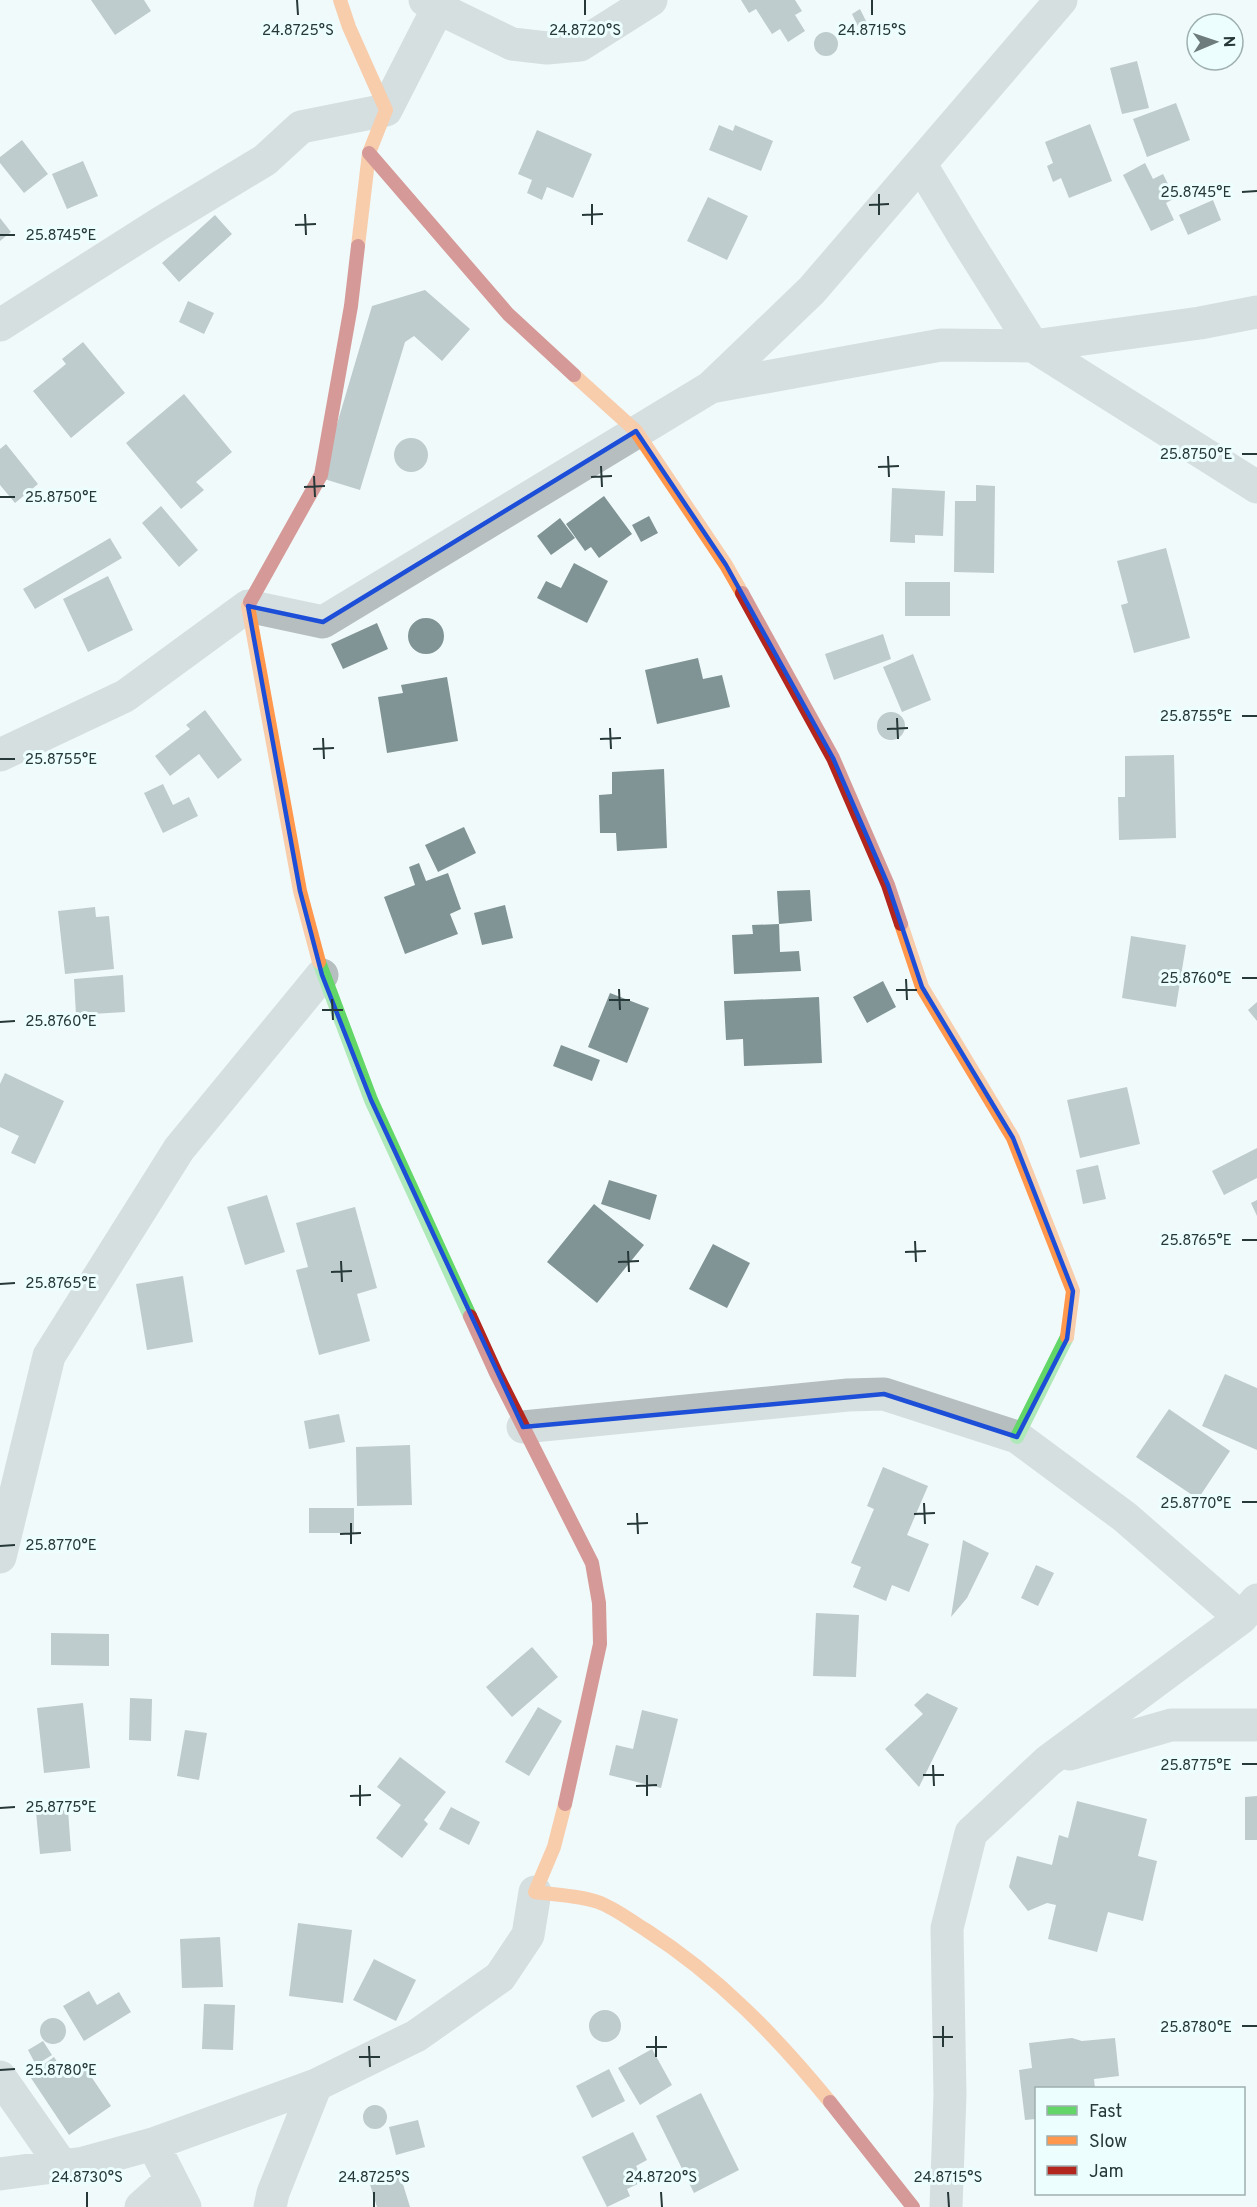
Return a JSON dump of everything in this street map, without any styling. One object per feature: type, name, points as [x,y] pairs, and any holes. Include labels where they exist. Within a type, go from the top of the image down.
[{"type":"street","points":[[340,0],[349,27],[386,110]]},
{"type":"street","points":[[0,754],[125,696],[248,606],[321,475],[351,306],[369,153],[434,3],[512,44],[547,48],[580,45],[651,0]]},
{"type":"street","points":[[248,606],[322,622],[711,387],[812,290],[1061,0]]},
{"type":"street","points":[[0,325],[265,160],[301,127],[386,110]]},
{"type":"street","points":[[369,153],[508,314],[636,431],[726,565],[833,758],[888,885],[922,987],[1013,1138],[1073,1291],[1067,1339],[1017,1437]]},
{"type":"street","points":[[921,165],[1033,346],[1257,487]]},
{"type":"street","points":[[711,387],[941,345],[1033,346],[1200,323],[1257,312]]},
{"type":"street","points":[[0,2174],[84,2163],[153,2144],[316,2085],[416,2036],[500,1977],[528,1935],[535,1892],[554,1847],[567,1797],[600,1644],[599,1603],[592,1563],[523,1427],[371,1100],[322,975],[300,891],[248,606]]},
{"type":"street","points":[[0,1557],[49,1356],[179,1149],[322,975]]},
{"type":"street","points":[[523,1427],[848,1395],[884,1394],[1017,1437],[1249,1609],[1048,1761],[971,1833],[947,1928],[950,2095],[946,2207]]},
{"type":"street","points":[[1048,1761],[1171,1725],[1257,1725]]},
{"type":"street","points":[[535,1892],[598,1902],[656,1935],[694,1963],[746,2009],[786,2051],[913,2207]]},
{"type":"street","points":[[0,2077],[62,2166]]},
{"type":"street","points":[[270,2207],[273,2193],[316,2085]]},
{"type":"street","points":[[141,2207],[178,2194],[153,2144]]},
{"type":"highlighted area","points":[[636,431],[726,565],[833,758],[888,885],[922,987],[1013,1138],[1073,1291],[1067,1339],[1017,1437],[884,1394],[523,1427],[371,1100],[322,975],[300,891],[248,606],[323,622]]},
{"type":"building","points":[[91,0],[144,0],[151,11],[115,35]]},
{"type":"building","points":[[741,0],[795,0],[802,11],[795,15],[805,31],[788,42],[780,29],[772,34],[756,9],[749,13]]},
{"type":"building","points":[[860,9],[871,31],[862,35],[852,14]]},
{"type":"building","points":[[826,32],[831,33],[837,39],[837,49],[831,55],[826,56],[821,55],[815,49],[814,44],[815,39],[821,33]]},
{"type":"building","points":[[1137,61],[1149,108],[1122,114],[1110,68]]},
{"type":"building","points":[[1176,103],[1190,140],[1147,157],[1133,119]]},
{"type":"building","points":[[1090,124],[1112,181],[1069,198],[1061,178],[1053,182],[1047,166],[1053,163],[1045,142]]},
{"type":"building","points":[[719,125],[733,131],[735,125],[773,141],[761,171],[709,150]]},
{"type":"building","points":[[537,130],[592,154],[573,198],[547,187],[542,200],[527,193],[532,180],[518,174]]},
{"type":"building","points":[[22,140],[48,174],[24,193],[0,163],[0,157]]},
{"type":"building","points":[[83,161],[98,196],[67,209],[52,174]]},
{"type":"building","points":[[1145,163],[1153,179],[1163,174],[1175,198],[1166,203],[1174,220],[1151,231],[1123,175]]},
{"type":"building","points":[[708,197],[748,216],[727,260],[687,241]]},
{"type":"building","points":[[1213,200],[1221,220],[1188,235],[1179,215]]},
{"type":"building","points":[[215,215],[232,234],[179,282],[162,263]]},
{"type":"building","points":[[0,218],[11,232],[0,241]]},
{"type":"building","points":[[425,290],[470,329],[442,361],[414,336],[405,342],[360,490],[321,478],[372,306]]},
{"type":"building","points":[[188,301],[214,313],[204,334],[179,322]]},
{"type":"building","points":[[83,342],[125,393],[71,438],[33,391],[66,364],[62,359]]},
{"type":"building","points":[[184,394],[232,452],[196,482],[204,490],[181,509],[126,443]]},
{"type":"building","points":[[411,438],[423,443],[428,455],[423,467],[411,472],[399,467],[394,455],[399,443]]},
{"type":"building","points":[[6,444],[38,484],[15,503],[0,485],[0,449]]},
{"type":"building","points":[[976,485],[995,486],[994,573],[954,572],[955,501],[976,501]]},
{"type":"building","points":[[892,488],[945,491],[943,536],[915,535],[915,543],[890,542]]},
{"type":"building","points":[[604,496],[632,534],[599,558],[591,547],[585,551],[566,524]]},
{"type":"building","points":[[161,506],[198,550],[179,567],[142,523]]},
{"type":"building","points":[[649,516],[658,533],[641,542],[632,525]]},
{"type":"building","points":[[560,518],[575,538],[551,555],[537,536]]},
{"type":"building","points":[[110,538],[122,558],[35,609],[23,589]]},
{"type":"building","points":[[1166,548],[1190,638],[1134,653],[1121,605],[1128,603],[1117,561]]},
{"type":"building","points":[[574,563],[608,581],[587,623],[537,598],[546,581],[561,588]]},
{"type":"building","points":[[108,576],[133,630],[88,652],[63,599]]},
{"type":"building","points":[[905,582],[950,582],[950,616],[905,616]]},
{"type":"building","points":[[426,618],[438,624],[444,636],[438,648],[426,654],[414,648],[408,636],[414,624]]},
{"type":"building","points":[[377,623],[388,649],[343,669],[331,644]]},
{"type":"building","points":[[883,634],[891,659],[834,680],[825,654]]},
{"type":"building","points":[[913,654],[931,700],[902,712],[883,667]]},
{"type":"building","points":[[698,658],[703,679],[722,675],[730,707],[657,724],[645,670]]},
{"type":"building","points":[[447,677],[458,741],[387,753],[378,697],[403,693],[401,685]]},
{"type":"building","points":[[205,710],[242,760],[218,779],[199,754],[170,776],[155,756],[190,729],[186,725]]},
{"type":"building","points":[[891,712],[901,716],[905,726],[901,736],[891,740],[881,736],[877,726],[881,716]]},
{"type":"building","points":[[1174,755],[1176,838],[1119,840],[1118,797],[1125,797],[1125,756]]},
{"type":"building","points":[[664,769],[667,848],[617,851],[616,833],[600,833],[599,795],[612,794],[612,772]]},
{"type":"building","points":[[163,784],[173,805],[189,797],[198,816],[163,833],[144,793]]},
{"type":"building","points":[[464,827],[476,853],[438,872],[425,845]]},
{"type":"building","points":[[419,863],[426,881],[448,873],[461,909],[450,914],[458,934],[405,954],[384,897],[415,885],[409,867]]},
{"type":"building","points":[[810,890],[812,921],[779,924],[777,891]]},
{"type":"building","points":[[505,905],[513,938],[482,945],[474,913]]},
{"type":"building","points":[[95,907],[96,917],[109,916],[114,969],[65,974],[58,911]]},
{"type":"building","points":[[779,924],[780,952],[799,951],[801,971],[734,974],[732,935],[753,934],[752,925]]},
{"type":"building","points":[[1131,936],[1186,945],[1176,1007],[1122,998]]},
{"type":"building","points":[[123,975],[125,1012],[76,1015],[74,979]]},
{"type":"building","points":[[883,981],[896,1007],[867,1023],[853,997]]},
{"type":"building","points":[[610,993],[649,1008],[627,1063],[588,1047]]},
{"type":"building","points":[[819,997],[822,1063],[744,1066],[743,1039],[726,1040],[724,1001]]},
{"type":"building","points":[[1257,1002],[1257,1021],[1248,1010]]},
{"type":"building","points":[[561,1045],[600,1060],[592,1081],[553,1066]]},
{"type":"building","points":[[5,1073],[64,1101],[35,1164],[11,1153],[19,1136],[0,1127],[0,1084]]},
{"type":"building","points":[[1127,1087],[1140,1144],[1080,1158],[1067,1100]]},
{"type":"building","points":[[1257,1148],[1257,1178],[1224,1195],[1212,1171]]},
{"type":"building","points":[[1098,1165],[1106,1199],[1083,1204],[1076,1170]]},
{"type":"building","points":[[609,1180],[657,1195],[650,1220],[601,1204]]},
{"type":"building","points":[[267,1195],[285,1252],[245,1265],[227,1207]]},
{"type":"building","points":[[1257,1200],[1257,1216],[1251,1203]]},
{"type":"building","points":[[594,1204],[644,1245],[597,1303],[547,1262]]},
{"type":"building","points":[[355,1207],[377,1288],[357,1294],[370,1341],[319,1355],[296,1270],[308,1267],[296,1223]]},
{"type":"building","points":[[713,1244],[750,1263],[727,1308],[689,1289]]},
{"type":"building","points":[[183,1276],[193,1342],[147,1350],[136,1284]]},
{"type":"building","points":[[1225,1374],[1257,1388],[1257,1450],[1202,1426]]},
{"type":"building","points":[[1169,1409],[1230,1451],[1198,1499],[1136,1457]]},
{"type":"building","points":[[339,1414],[345,1442],[309,1449],[304,1421]]},
{"type":"building","points":[[410,1445],[412,1505],[357,1506],[356,1447]]},
{"type":"building","points":[[883,1467],[928,1486],[907,1535],[929,1544],[909,1592],[892,1585],[886,1601],[853,1587],[861,1567],[851,1563],[874,1509],[867,1506]]},
{"type":"building","points":[[309,1508],[354,1508],[354,1533],[309,1533]]},
{"type":"building","points":[[963,1540],[989,1553],[967,1598],[951,1617]]},
{"type":"building","points":[[1036,1565],[1054,1573],[1038,1606],[1021,1598]]},
{"type":"building","points":[[816,1613],[859,1615],[856,1677],[813,1676]]},
{"type":"building","points":[[51,1633],[109,1634],[109,1666],[51,1665]]},
{"type":"building","points":[[532,1647],[558,1677],[512,1717],[486,1687]]},
{"type":"building","points":[[927,1693],[958,1708],[919,1787],[885,1749],[923,1714],[914,1705]]},
{"type":"building","points":[[130,1698],[152,1699],[151,1741],[129,1740]]},
{"type":"building","points":[[83,1703],[90,1768],[44,1773],[37,1708]]},
{"type":"building","points":[[538,1707],[562,1721],[529,1776],[505,1762]]},
{"type":"building","points":[[642,1710],[678,1719],[661,1788],[609,1775],[616,1745],[633,1749]]},
{"type":"building","points":[[185,1730],[207,1733],[199,1780],[177,1776]]},
{"type":"building","points":[[400,1757],[446,1792],[424,1820],[428,1824],[402,1858],[376,1838],[401,1805],[377,1787]]},
{"type":"building","points":[[1257,1796],[1257,1840],[1245,1840],[1245,1797]]},
{"type":"building","points":[[1077,1801],[1147,1819],[1138,1856],[1157,1861],[1143,1921],[1108,1912],[1097,1952],[1048,1939],[1056,1905],[1047,1903],[1028,1911],[1009,1887],[1017,1856],[1052,1865],[1059,1835],[1068,1838]]},
{"type":"building","points":[[451,1807],[480,1822],[469,1845],[439,1829]]},
{"type":"building","points":[[68,1810],[71,1851],[40,1854],[36,1812]]},
{"type":"building","points":[[298,1923],[352,1930],[343,2003],[289,1996]]},
{"type":"building","points":[[220,1937],[223,1987],[182,1988],[180,1939]]},
{"type":"building","points":[[374,1959],[416,1980],[396,2021],[353,2000]]},
{"type":"building","points":[[89,1991],[97,2005],[119,1992],[131,2012],[84,2041],[63,2006]]},
{"type":"building","points":[[204,2004],[235,2005],[233,2050],[202,2049]]},
{"type":"building","points":[[605,2010],[616,2015],[621,2026],[616,2037],[605,2042],[594,2037],[589,2026],[594,2015]]},
{"type":"building","points":[[53,2018],[62,2022],[66,2031],[62,2040],[53,2044],[44,2040],[40,2031],[44,2022]]},
{"type":"building","points":[[1072,2038],[1082,2041],[1115,2038],[1119,2076],[1094,2079],[1095,2087],[1035,2087],[1035,2119],[1025,2120],[1019,2070],[1032,2068],[1029,2043]]},
{"type":"building","points":[[43,2041],[52,2055],[36,2065],[28,2050]]},
{"type":"building","points":[[652,2049],[672,2085],[640,2105],[618,2068]]},
{"type":"building","points":[[54,2057],[65,2074],[82,2063],[111,2106],[69,2135],[29,2075]]},
{"type":"building","points":[[609,2069],[625,2101],[592,2118],[576,2086]]},
{"type":"building","points":[[701,2093],[739,2170],[694,2193],[656,2116]]},
{"type":"building","points":[[375,2105],[384,2108],[387,2117],[384,2126],[375,2129],[366,2126],[363,2117],[366,2108]]},
{"type":"building","points":[[418,2120],[425,2147],[396,2155],[389,2127]]},
{"type":"building","points":[[633,2132],[647,2160],[636,2166],[644,2181],[627,2189],[630,2196],[607,2207],[582,2157]]},
{"type":"building","points":[[398,2168],[410,2207],[377,2207],[368,2178]]},
{"type":"traffic: fast","points":[[319,962],[371,1100],[470,1316]]},
{"type":"traffic: fast","points":[[1017,1437],[1067,1337]]},
{"type":"traffic: slow","points":[[340,0],[349,27],[386,110],[369,153],[358,246]]},
{"type":"traffic: slow","points":[[574,375],[636,431],[726,565],[742,593]]},
{"type":"traffic: slow","points":[[250,602],[248,606],[300,891],[319,962]]},
{"type":"traffic: slow","points":[[901,924],[922,987],[1013,1138],[1073,1291],[1067,1337]]},
{"type":"traffic: slow","points":[[565,1804],[554,1847],[535,1892],[598,1902],[623,1915],[672,1948],[722,1987],[745,2009],[789,2054],[830,2102]]},
{"type":"traffic: jam","points":[[369,153],[508,314],[574,375]]},
{"type":"traffic: jam","points":[[250,602],[321,475],[351,306],[358,246]]},
{"type":"traffic: jam","points":[[742,593],[833,758],[888,885],[901,924]]},
{"type":"traffic: jam","points":[[470,1316],[496,1373],[592,1563],[599,1603],[600,1644],[565,1804]]},
{"type":"traffic: jam","points":[[830,2102],[913,2207]]}]
